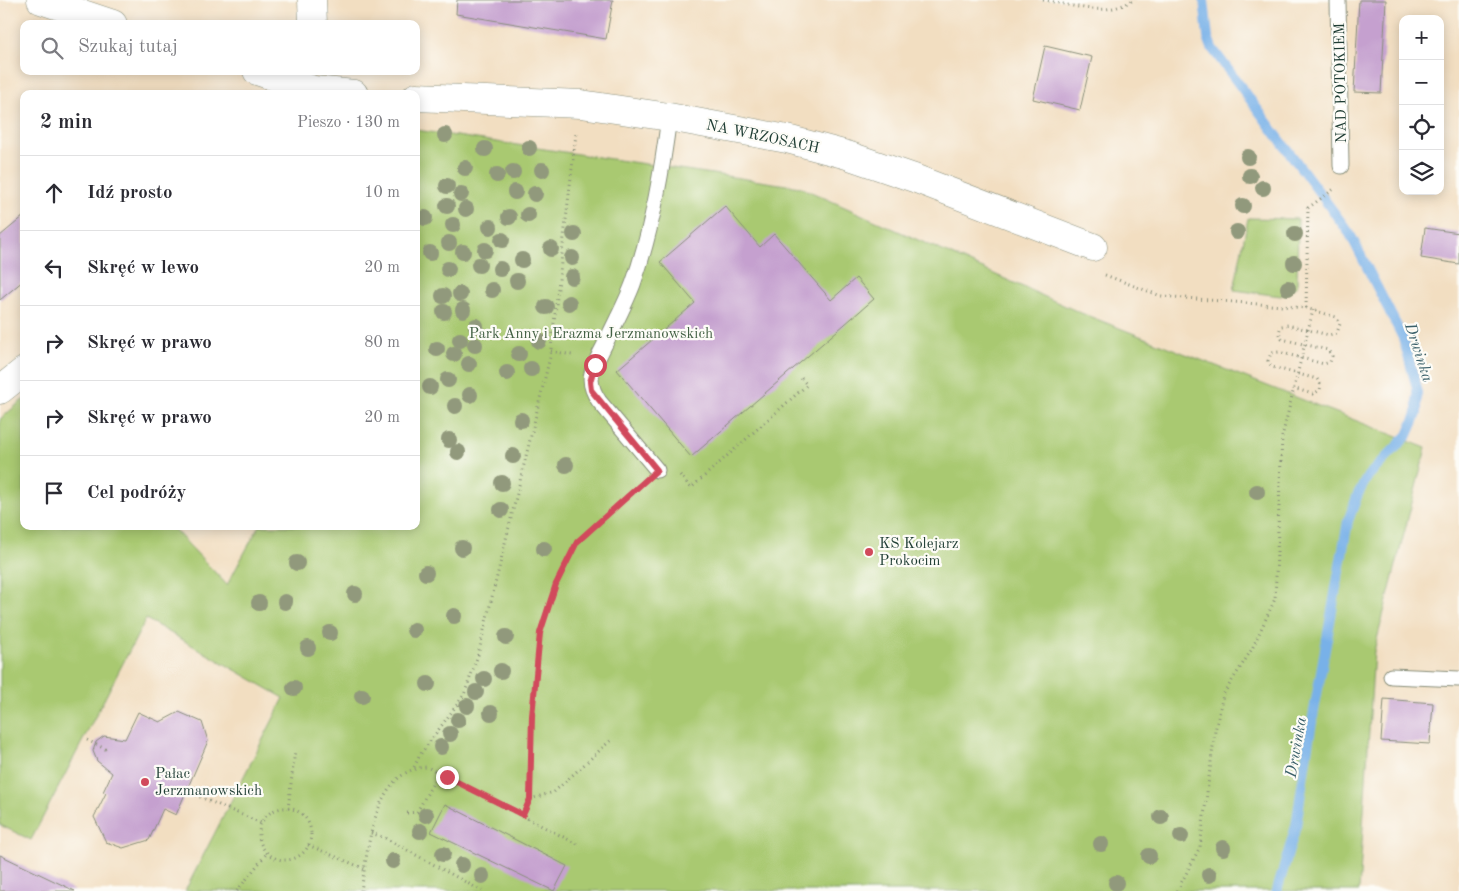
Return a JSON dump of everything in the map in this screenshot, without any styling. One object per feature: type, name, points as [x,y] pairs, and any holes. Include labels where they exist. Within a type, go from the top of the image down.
[{"type":"street","points":[[40,0],[100,20]]},
{"type":"street","points":[[312,0],[313,20]]},
{"type":"street","points":[[273,75],[336,90]]},
{"type":"street","name":"NA WRZOSACH","points":[[420,97],[580,104],[669,117],[787,139],[847,155],[1094,248]]},
{"type":"street","points":[[0,390],[20,374]]},
{"type":"lane","name":"NAD POTOKIEM","points":[[1338,0],[1341,166]]},
{"type":"lane","points":[[657,470],[599,401],[591,390],[590,382],[595,365],[624,306],[638,266],[663,162],[669,117]]},
{"type":"lane","points":[[1391,676],[1459,679]]},
{"type":"path","points":[[1043,0],[1102,10],[1113,10],[1133,0]]},
{"type":"path","points":[[361,891],[378,808],[390,787],[402,775],[414,767],[420,755],[464,695],[478,655],[550,357],[574,149]]},
{"type":"path","points":[[1306,308],[1308,208],[1341,184]]},
{"type":"path","points":[[1094,248],[1085,267],[1161,296],[1306,308],[1336,317],[1340,324],[1337,333],[1329,335],[1288,325],[1281,326],[1279,332],[1282,338],[1328,350],[1332,356],[1330,362],[1324,364],[1279,352],[1271,353],[1268,361],[1272,367],[1317,379],[1321,385],[1320,390],[1313,394],[1292,388]]},
{"type":"path","points":[[1177,891],[1200,847],[1215,731],[1223,695],[1252,650],[1275,599],[1282,438],[1292,388],[1313,310]]},
{"type":"path","points":[[523,815],[530,799],[532,716],[540,633],[556,584],[577,542],[657,470],[675,469],[692,488],[807,385],[800,377]]},
{"type":"path","points":[[87,740],[107,750]]},
{"type":"path","points":[[530,799],[554,792],[610,740]]},
{"type":"path","points":[[288,809],[295,750]]},
{"type":"path","points":[[414,767],[427,767],[438,772],[578,845]]},
{"type":"path","points":[[407,813],[417,812],[438,772]]},
{"type":"path","points":[[186,791],[261,823]]},
{"type":"path","points":[[288,809],[296,811],[304,817],[309,825],[310,836],[308,845],[302,854],[293,859],[273,858],[260,843],[258,833],[261,823],[267,815],[276,810],[288,809]]},
{"type":"path","points":[[372,833],[482,891]]},
{"type":"path","points":[[308,845],[365,869]]},
{"type":"path","points":[[237,891],[267,853]]},
{"type":"green space","name":"Park Anny i Erazma Jerzmanowskich","points":[[420,131],[800,187],[1081,313],[1426,448],[1374,651],[1359,891],[185,891],[284,698],[146,619],[31,840],[0,825],[0,419],[20,402],[20,530],[175,530],[227,585],[257,530],[420,530]]},
{"type":"green space","points":[[1248,218],[1298,219],[1297,286],[1281,296],[1234,290]]},
{"type":"building","points":[[457,0],[613,0],[606,39],[456,14]]},
{"type":"building","points":[[1359,0],[1386,0],[1381,93],[1354,92]]},
{"type":"building","points":[[1045,46],[1092,57],[1080,110],[1033,99]]},
{"type":"building","points":[[725,206],[760,247],[774,234],[831,300],[856,278],[874,299],[691,457],[617,370],[695,303],[660,262]]},
{"type":"building","points":[[20,219],[20,283],[0,300],[0,236]]},
{"type":"building","points":[[1425,228],[1459,233],[1459,264],[1421,258]]},
{"type":"building","points":[[1384,699],[1433,703],[1430,744],[1381,741]]},
{"type":"building","name":"Pałac Jerzmanowskich","points":[[138,712],[160,722],[179,712],[202,722],[208,741],[176,815],[163,809],[149,840],[123,848],[106,842],[94,817],[106,793],[103,792],[112,773],[97,761],[93,751],[96,742],[104,736],[125,739]]},
{"type":"building","points":[[445,804],[567,866],[554,891],[431,832]]},
{"type":"building","points":[[0,855],[75,891],[0,891]]},
{"type":"waterway","name":"Drwinka","points":[[1204,0],[1208,37],[1212,48],[1350,234],[1403,338],[1417,388],[1417,414],[1408,435],[1368,476],[1358,494],[1348,521],[1309,739],[1296,826],[1277,891]]},
{"type":"place","name":"KS Kolejarz Prokocim","points":[[869,552]]},
{"type":"place","name":"Pałac Jerzmanowskich","points":[[145,782]]},
{"type":"route","points":[[447,777],[523,815],[530,799],[532,716],[540,633],[556,584],[577,542],[657,470],[591,390],[590,382],[595,365]]}]
